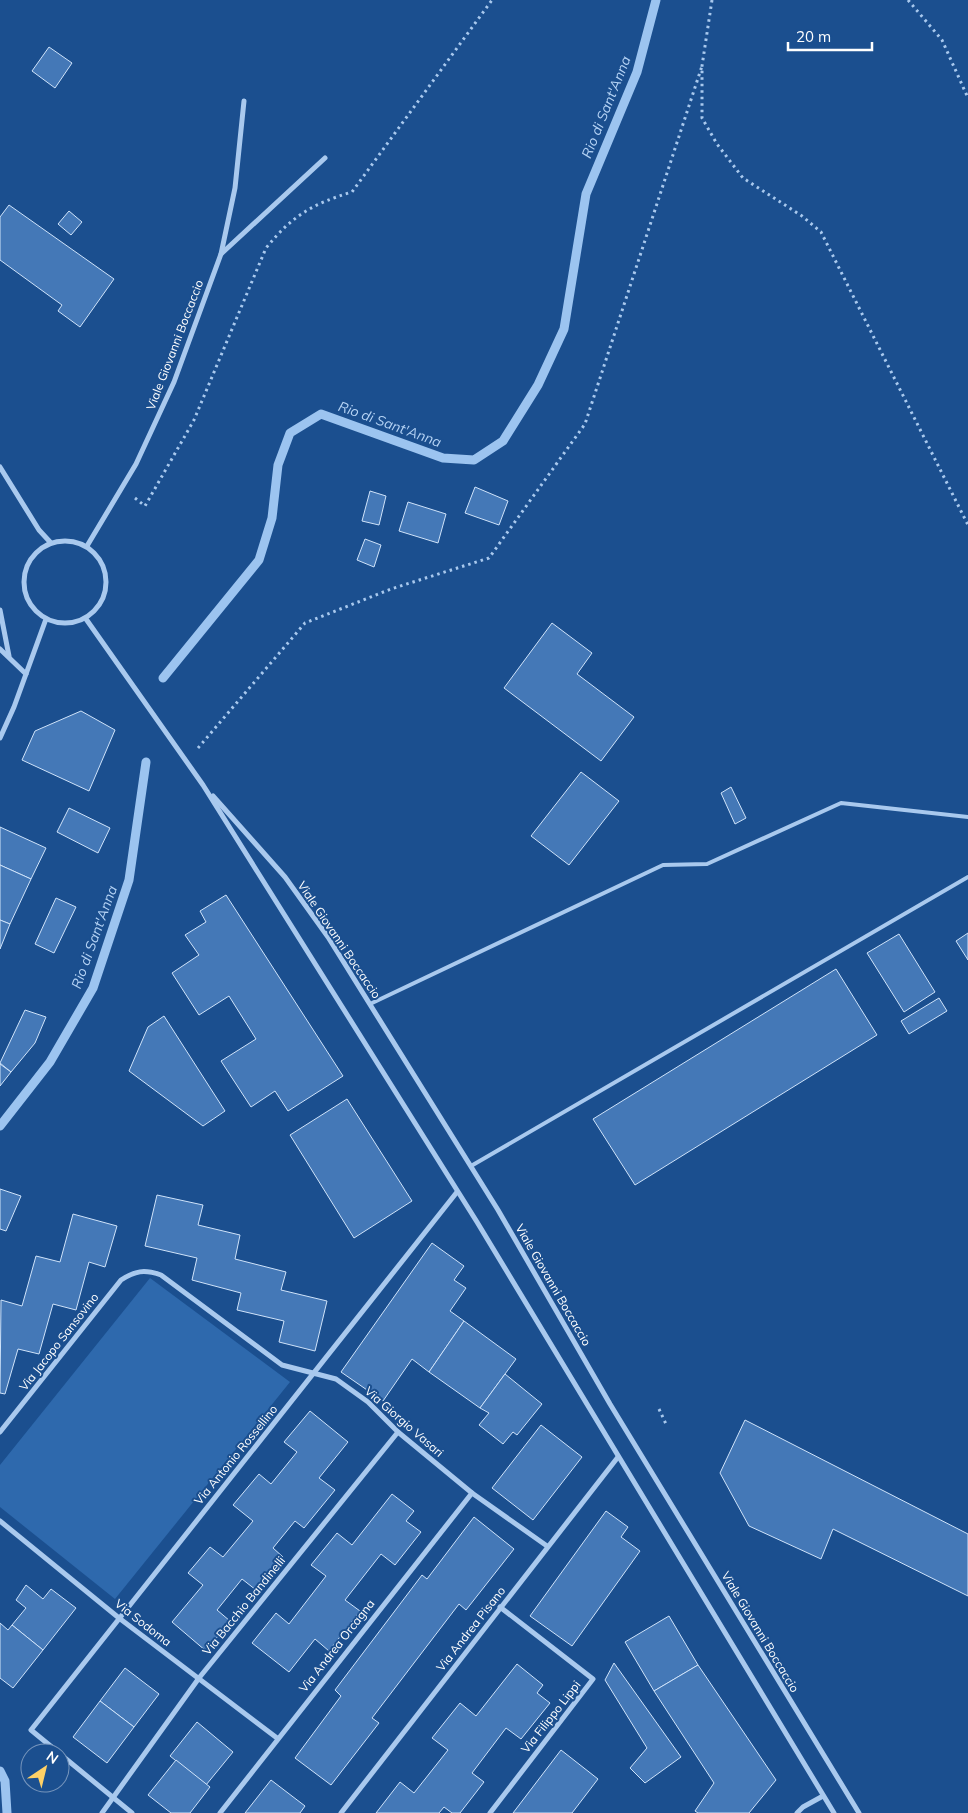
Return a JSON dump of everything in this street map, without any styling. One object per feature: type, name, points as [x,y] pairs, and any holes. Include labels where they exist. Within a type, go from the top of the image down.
[{"type":"street","name":"Viale Giovanni Boccaccio","points":[[87,546],[136,464],[174,382],[221,254],[235,188],[244,101]]},
{"type":"street","name":"Viale Giovanni Boccaccio","points":[[221,254],[326,158]]},
{"type":"street","points":[[0,467],[39,530],[51,543]]},
{"type":"street","points":[[75,542],[87,546],[96,554],[103,565],[107,589],[96,611],[86,619],[66,624],[46,619],[35,611],[28,600],[24,586],[24,573],[30,560],[39,550],[51,543],[75,542]]},
{"type":"street","points":[[0,610],[9,656]]},
{"type":"street","points":[[0,738],[46,619]]},
{"type":"street","name":"Viale Giovanni Boccaccio","points":[[86,619],[203,785],[457,1192],[834,1813]]},
{"type":"street","points":[[0,649],[26,674]]},
{"type":"street","name":"Viale Giovanni Boccaccio","points":[[203,785],[285,877],[328,937],[471,1166],[624,1427],[859,1813]]},
{"type":"street","name":"Via Antonio Rossellino","points":[[46,1743],[31,1730],[457,1192]]},
{"type":"street","name":"Via Giorgio Vasari","points":[[138,1270],[161,1275],[282,1365],[315,1372],[336,1379],[368,1402],[398,1432],[472,1493],[548,1546]]},
{"type":"street","name":"Via Jacopo Sansovino","points":[[0,1432],[121,1280],[138,1270]]},
{"type":"street","name":"Via Bacchio Bandinelli","points":[[102,1813],[199,1678],[398,1432]]},
{"type":"street","name":"Via Andrea Pisano","points":[[341,1813],[618,1457]]},
{"type":"street","name":"Via Andrea Orcagna","points":[[220,1813],[277,1738],[472,1493]]},
{"type":"street","name":"Via Sodoma","points":[[0,1521],[119,1618],[277,1738]]},
{"type":"street","name":"Via Filippo Lippi","points":[[490,1813],[593,1679],[500,1607]]},
{"type":"street","points":[[70,1763],[132,1813]]},
{"type":"street","points":[[797,1813],[803,1807],[823,1796]]},
{"type":"lane","points":[[370,1004],[663,865],[707,864],[840,803],[968,817]]},
{"type":"lane","points":[[471,1166],[968,877]]},
{"type":"path","points":[[122,488],[146,506],[194,420],[266,248],[285,225],[321,201],[352,192],[492,0]]},
{"type":"path","points":[[712,0],[702,66],[702,118],[717,144],[743,178],[802,216],[821,232],[968,525]]},
{"type":"path","points":[[908,0],[942,40],[968,98]]},
{"type":"path","points":[[187,761],[305,623],[391,589],[490,558],[586,424],[702,66]]},
{"type":"path","points":[[659,1409],[666,1424]]},
{"type":"shaded area","points":[[150,1278],[290,1382],[115,1599],[0,1507],[0,1465]]},
{"type":"building","points":[[49,47],[72,63],[55,88],[32,71]]},
{"type":"building","points":[[9,205],[114,279],[80,327],[58,311],[62,305],[0,260],[0,217]]},
{"type":"building","points":[[69,211],[82,222],[71,235],[58,224]]},
{"type":"building","points":[[475,487],[508,501],[499,525],[465,513]]},
{"type":"building","points":[[370,491],[386,496],[379,525],[362,521]]},
{"type":"building","points":[[408,502],[446,514],[438,543],[399,531]]},
{"type":"building","points":[[365,539],[381,545],[374,567],[357,560]]},
{"type":"building","points":[[552,623],[592,653],[577,674],[634,717],[601,761],[504,688]]},
{"type":"building","points":[[81,711],[115,730],[89,791],[22,760],[35,731]]},
{"type":"building","points":[[581,772],[619,801],[569,865],[531,836]]},
{"type":"building","points":[[731,787],[746,818],[735,824],[721,793]]},
{"type":"building","points":[[69,808],[110,828],[98,853],[57,832]]},
{"type":"building","points":[[0,827],[46,848],[31,879],[0,865]]},
{"type":"building","points":[[0,865],[31,879],[10,924],[0,920]]},
{"type":"building","points":[[226,895],[343,1076],[288,1111],[275,1091],[251,1107],[221,1061],[256,1039],[229,996],[199,1015],[172,973],[199,955],[185,935],[206,922],[200,911]]},
{"type":"building","points":[[56,898],[76,907],[54,953],[35,944]]},
{"type":"building","points":[[0,920],[10,924],[0,949]]},
{"type":"building","points":[[968,933],[968,960],[956,941]]},
{"type":"building","points":[[899,934],[935,992],[904,1012],[867,953]]},
{"type":"building","points":[[836,969],[877,1035],[635,1185],[593,1119]]},
{"type":"building","points":[[939,998],[947,1011],[909,1034],[901,1021]]},
{"type":"building","points":[[25,1010],[46,1017],[35,1043],[11,1072],[0,1063]]},
{"type":"building","points":[[164,1016],[225,1111],[203,1126],[129,1071],[148,1027]]},
{"type":"building","points":[[0,1064],[11,1072],[0,1086]]},
{"type":"building","points":[[347,1099],[412,1201],[354,1238],[290,1135]]},
{"type":"building","points":[[0,1189],[21,1196],[6,1231],[0,1229]]},
{"type":"building","points":[[157,1195],[203,1205],[198,1225],[240,1235],[235,1259],[286,1272],[281,1290],[327,1301],[315,1351],[279,1342],[284,1321],[237,1310],[241,1293],[192,1280],[197,1258],[145,1246]]},
{"type":"building","points":[[73,1214],[117,1226],[105,1267],[89,1262],[76,1310],[53,1304],[39,1354],[18,1349],[5,1394],[0,1393],[1,1300],[22,1306],[36,1256],[60,1262]]},
{"type":"building","points":[[432,1243],[464,1266],[454,1280],[466,1288],[450,1311],[464,1321],[429,1372],[412,1359],[383,1401],[341,1372]]},
{"type":"building","points":[[464,1321],[516,1359],[480,1408],[429,1372]]},
{"type":"building","points":[[505,1374],[542,1404],[517,1435],[513,1432],[503,1444],[479,1425],[489,1413],[480,1408]]},
{"type":"building","points":[[310,1411],[348,1442],[319,1478],[335,1490],[304,1528],[295,1521],[273,1548],[283,1557],[256,1590],[242,1579],[217,1610],[230,1621],[206,1651],[172,1622],[203,1585],[188,1573],[210,1547],[223,1557],[253,1521],[233,1505],[259,1474],[271,1484],[297,1452],[284,1442]]},
{"type":"building","points":[[745,1420],[968,1534],[968,1596],[833,1529],[821,1559],[749,1526],[720,1473]]},
{"type":"building","points":[[541,1425],[582,1457],[533,1520],[492,1488]]},
{"type":"building","points":[[392,1494],[414,1511],[406,1521],[421,1532],[395,1565],[381,1554],[345,1600],[360,1611],[329,1651],[315,1639],[289,1672],[252,1643],[276,1613],[289,1624],[326,1576],[311,1565],[337,1533],[352,1545]]},
{"type":"building","points":[[606,1511],[628,1527],[621,1537],[640,1551],[572,1646],[530,1616]]},
{"type":"building","points":[[474,1517],[514,1549],[466,1610],[459,1604],[372,1718],[379,1723],[331,1785],[295,1758],[341,1696],[335,1690],[422,1575],[427,1579]]},
{"type":"building","points":[[26,1585],[43,1599],[51,1589],[76,1608],[43,1650],[12,1625],[26,1608],[16,1600]]},
{"type":"building","points":[[669,1616],[698,1665],[654,1691],[625,1642]]},
{"type":"building","points":[[0,1623],[8,1630],[12,1625],[43,1650],[13,1688],[0,1678]]},
{"type":"building","points":[[614,1663],[681,1757],[645,1783],[630,1768],[647,1748],[605,1680]]},
{"type":"building","points":[[517,1664],[543,1685],[537,1693],[550,1703],[521,1739],[506,1728],[472,1773],[484,1782],[460,1813],[452,1813],[444,1807],[439,1813],[376,1813],[400,1782],[414,1793],[448,1750],[432,1738],[460,1703],[476,1716]]},
{"type":"building","points":[[698,1665],[776,1780],[749,1813],[698,1813],[695,1811],[714,1783],[654,1691]]},
{"type":"building","points":[[125,1668],[159,1694],[134,1727],[100,1701]]},
{"type":"building","points":[[100,1701],[134,1727],[107,1763],[73,1737]]},
{"type":"building","points":[[197,1722],[233,1752],[206,1785],[170,1756]]},
{"type":"building","points":[[561,1750],[598,1779],[572,1813],[513,1813]]},
{"type":"building","points":[[176,1760],[210,1787],[190,1813],[171,1813],[148,1795]]},
{"type":"building","points":[[271,1780],[305,1806],[300,1813],[245,1813]]},
{"type":"waterway","name":"Rio di Sant'Anna","points":[[163,678],[259,560],[272,518],[278,465],[290,433],[321,414],[443,458],[474,460],[503,441],[538,385],[564,329],[586,194],[637,72],[656,0]]},
{"type":"waterway","name":"Rio di Sant'Anna","points":[[0,1126],[50,1062],[93,988],[129,880],[146,762]]},
{"type":"waterway","name":"Rio di Sant'Anna","points":[[0,1771],[5,1781],[7,1813]]}]
